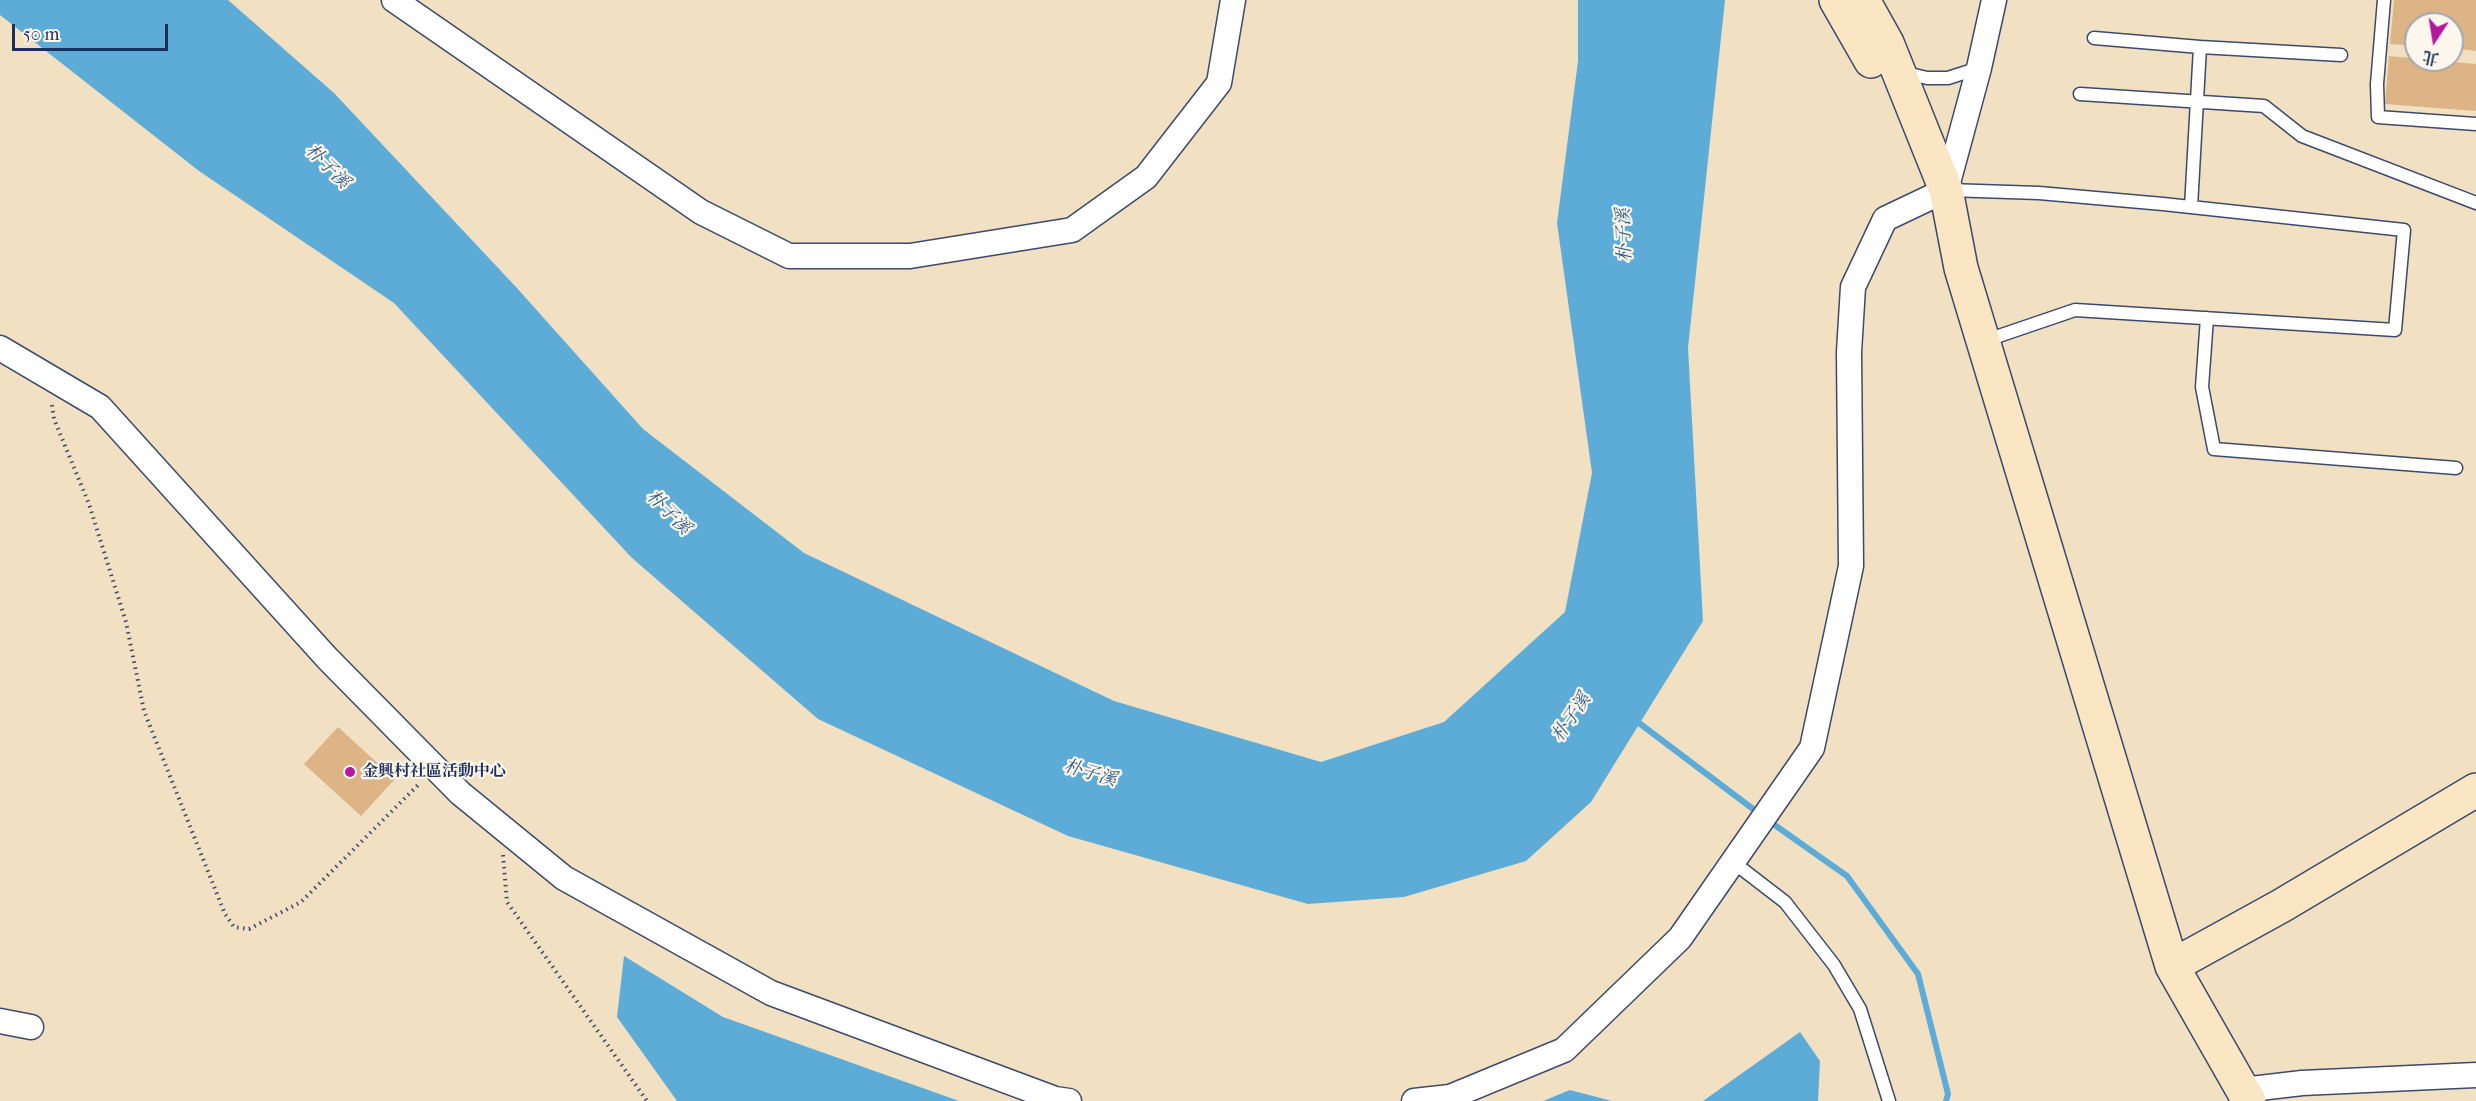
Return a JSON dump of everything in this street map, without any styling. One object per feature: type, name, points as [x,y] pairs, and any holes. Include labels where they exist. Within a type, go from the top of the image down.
[{"type":"street","points":[[394,0],[701,212],[789,256],[910,256],[1072,230],[1146,177],[1220,83],[1233,0]]},
{"type":"street","points":[[1836,0],[1884,58]]},
{"type":"street","points":[[1863,0],[1884,58],[1946,190],[1961,268],[2172,966],[2246,1096],[2302,1083],[2476,1075]]},
{"type":"street","points":[[1414,1101],[1450,1097],[1564,1050],[1680,938],[1812,748],[1851,566],[1849,352],[1853,287],[1886,219],[1946,190],[1979,68],[1994,0]]},
{"type":"street","points":[[0,348],[100,407],[327,658],[460,793],[564,878],[771,993],[1055,1099],[1069,1101]]},
{"type":"street","points":[[2172,966],[2281,906],[2476,790]]},
{"type":"street","points":[[0,1021],[31,1027]]},
{"type":"lane","points":[[2384,0],[2377,84],[2378,117],[2476,124]]},
{"type":"lane","points":[[2094,38],[2341,55]]},
{"type":"lane","points":[[2191,207],[2200,47]]},
{"type":"lane","points":[[1884,58],[1927,78],[1948,78],[1979,68]]},
{"type":"lane","points":[[2080,94],[2264,106],[2302,136],[2476,203]]},
{"type":"lane","points":[[1946,190],[2039,193],[2404,230],[2395,330],[2075,310],[1983,341]]},
{"type":"lane","points":[[2207,318],[2202,387],[2214,449],[2456,468]]},
{"type":"lane","points":[[1732,862],[1785,902],[1834,965],[1860,1009],[1888,1101]]},
{"type":"path","points":[[46,375],[54,419],[89,504],[126,622],[144,711],[225,914],[234,927],[249,929],[301,902],[435,767]]},
{"type":"path","points":[[500,826],[507,902],[647,1101]]},
{"type":"water","name":"朴子溪","points":[[0,0],[228,0],[334,93],[516,287],[643,429],[804,553],[1114,701],[1321,762],[1444,722],[1565,612],[1592,473],[1557,223],[1578,61],[1578,0],[1725,0],[1688,348],[1703,621],[1591,802],[1526,861],[1404,897],[1308,904],[1068,836],[818,719],[632,558],[394,303],[199,171],[0,15]]},
{"type":"water","points":[[624,956],[723,1017],[959,1101],[677,1101],[617,1017]]},
{"type":"water","points":[[1800,1032],[1820,1061],[1818,1101],[1703,1101]]},
{"type":"water","points":[[1570,1090],[1612,1101],[1543,1101]]},
{"type":"building","points":[[2394,0],[2476,0],[2476,51],[2464,50],[2464,12],[2404,12],[2404,45],[2390,44]]},
{"type":"building","points":[[2389,56],[2404,57],[2404,72],[2464,72],[2464,63],[2476,64],[2476,111],[2385,104]]},
{"type":"building","name":"金興村社區活動中心","points":[[338,727],[395,779],[361,816],[304,764]]},
{"type":"waterway","points":[[1635,720],[1761,815]]},
{"type":"waterway","points":[[1769,821],[1847,876],[1918,974],[1948,1094],[1946,1101]]},
{"type":"place","name":"金興村社區活動中心","points":[[350,772]]}]
